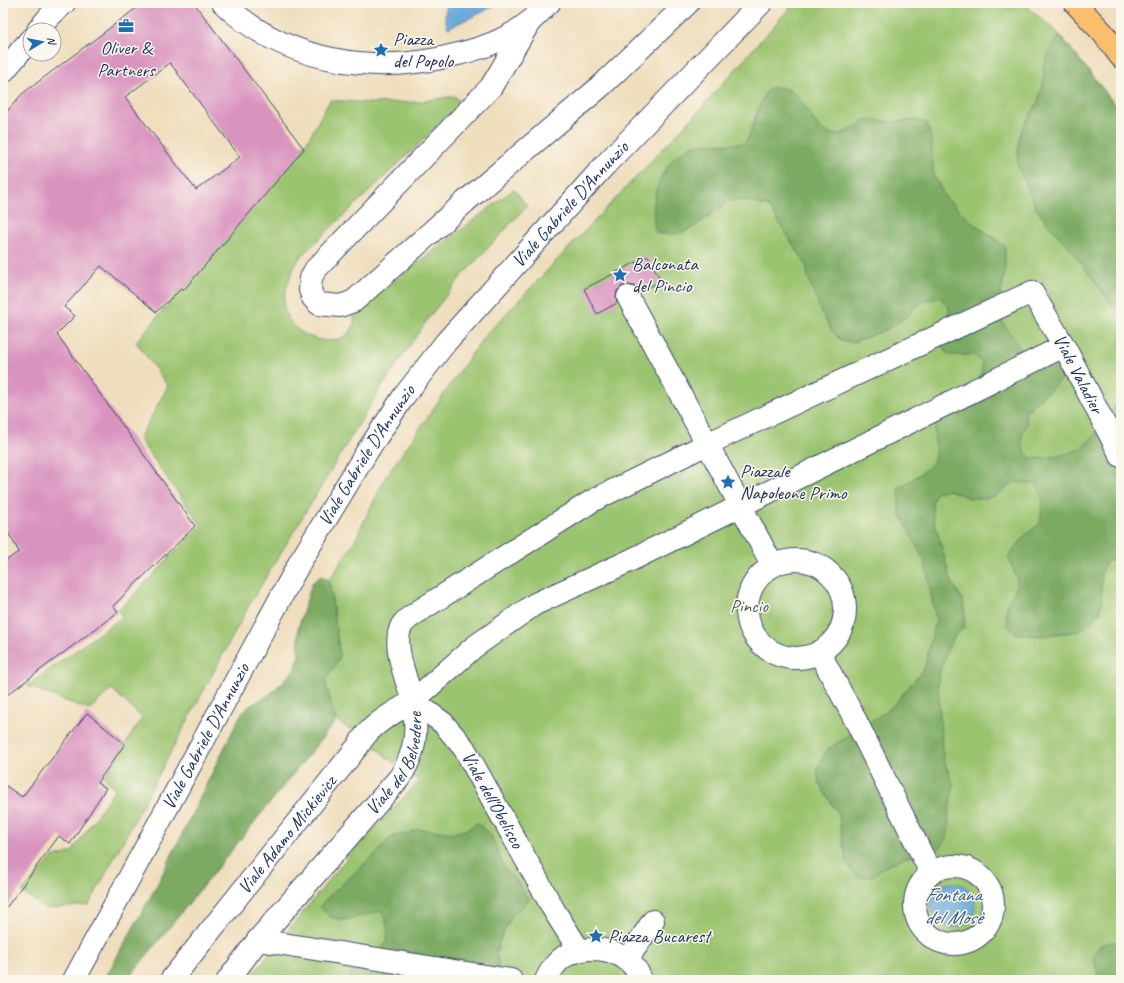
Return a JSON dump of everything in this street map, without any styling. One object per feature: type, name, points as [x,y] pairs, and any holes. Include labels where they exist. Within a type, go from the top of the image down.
[{"type":"main road","points":[[1075,3],[1103,33],[1121,57]]},
{"type":"street","points":[[223,3],[250,25],[292,48],[336,60],[374,64],[432,61],[468,52],[490,45],[529,23]]},
{"type":"street","points":[[549,3],[529,23],[491,87],[315,270],[311,278],[310,290],[313,298],[319,304],[331,306],[348,305],[367,292],[466,201],[618,71],[688,3]]},
{"type":"street","name":"Viale Gabriele D'Annunzio","points":[[74,980],[300,562],[368,450],[399,403],[450,337],[595,177],[761,3]]},
{"type":"street","points":[[46,22],[61,6]]},
{"type":"street","points":[[3,72],[22,49]]},
{"type":"street","name":"Viale Valadier","points":[[707,444],[1032,292],[1064,346],[1121,456]]},
{"type":"street","points":[[628,297],[773,566]]},
{"type":"street","points":[[740,506],[1064,346]]},
{"type":"street","points":[[413,701],[398,648],[398,637],[402,626],[408,619],[592,501],[707,444]]},
{"type":"street","name":"Viale del Belvedere","points":[[228,980],[258,940],[400,777],[409,764],[416,740],[416,717],[413,701],[474,647],[535,604],[627,562],[740,506]]},
{"type":"street","points":[[787,560],[802,560],[817,564],[830,573],[839,585],[844,600],[845,615],[840,630],[831,642],[819,652],[804,657],[790,657],[775,653],[762,644],[753,632],[748,617],[747,602],[752,587],[761,575],[773,566],[787,560]]},
{"type":"street","points":[[819,652],[856,721],[931,873]]},
{"type":"street","name":"Viale dell'Obelisco","points":[[413,701],[443,723],[464,748],[555,912],[579,950]]},
{"type":"street","name":"Viale Adamo Mickievicz","points":[[172,980],[358,746],[363,736],[380,722],[413,701]]},
{"type":"street","points":[[627,960],[653,921]]},
{"type":"street","points":[[258,940],[506,979]]},
{"type":"street","points":[[546,980],[551,969],[564,957],[579,950],[596,948],[607,950],[627,960],[639,975],[641,980]]},
{"type":"green space","name":"Pincio","points":[[794,3],[1023,3],[1060,35],[1121,112],[1121,980],[248,980],[352,852],[419,781],[391,761],[363,736],[336,721],[325,681],[340,656],[329,580],[353,544],[385,478],[483,338],[694,116]]},
{"type":"green space","points":[[1060,35],[1121,112],[1121,317],[1068,246],[1052,229],[1036,208],[1017,164],[1019,138],[1023,127],[1038,102],[1044,79],[1043,67],[1052,45]]},
{"type":"green space","points":[[770,88],[781,88],[792,91],[820,128],[828,133],[841,134],[867,119],[890,122],[915,120],[927,123],[931,138],[934,176],[946,198],[973,223],[1005,246],[1005,271],[1000,299],[1000,313],[1004,325],[1025,355],[1060,364],[1064,377],[1025,412],[1027,424],[1022,442],[1024,450],[1030,458],[1044,458],[1060,455],[1075,451],[1082,447],[1096,434],[1121,399],[1121,554],[1106,562],[1101,574],[1102,601],[1099,614],[1080,631],[1041,636],[1016,634],[1008,626],[1006,612],[1008,601],[1015,591],[1017,579],[1008,557],[1029,531],[1040,524],[1043,500],[1037,484],[1015,482],[995,496],[983,499],[970,498],[948,490],[936,492],[932,503],[933,517],[951,580],[963,601],[965,615],[964,628],[955,636],[948,648],[940,671],[938,684],[944,761],[954,785],[949,810],[948,836],[942,846],[933,855],[906,857],[882,868],[872,876],[859,878],[851,870],[846,860],[838,813],[819,782],[817,769],[828,749],[891,708],[924,669],[936,620],[925,563],[900,513],[898,488],[931,465],[935,455],[935,428],[937,423],[945,412],[977,385],[980,377],[982,362],[973,355],[948,355],[942,344],[949,320],[949,308],[941,298],[928,300],[917,305],[909,315],[888,329],[852,343],[841,340],[832,331],[821,311],[808,277],[806,264],[769,207],[744,200],[733,200],[696,226],[682,232],[674,234],[656,233],[654,220],[655,194],[666,169],[674,159],[684,151],[696,145],[708,143],[745,143],[749,136],[761,101]]},
{"type":"green space","points":[[455,96],[461,104],[300,257],[289,279],[284,303],[286,314],[292,324],[311,337],[323,340],[334,340],[343,337],[351,330],[353,326],[354,312],[514,189],[527,206],[461,277],[430,316],[382,386],[251,602],[89,905],[46,909],[22,892],[52,858],[72,852],[115,789],[104,777],[142,718],[112,689],[89,710],[27,686],[122,617],[118,609],[128,601],[201,525],[139,439],[168,386],[136,342],[308,140],[330,100],[370,103],[418,102]]},
{"type":"green space","points":[[321,576],[329,580],[340,657],[325,681],[336,721],[127,980],[104,980],[156,887],[240,716],[248,707],[269,695],[294,670],[299,658],[298,628],[312,583]]},
{"type":"green space","points":[[477,823],[491,835],[505,870],[515,879],[529,900],[511,917],[500,940],[496,953],[499,965],[493,980],[347,980],[354,970],[379,951],[384,945],[388,937],[387,926],[382,911],[344,920],[330,917],[320,907],[327,898],[380,850],[387,841],[396,835],[407,834],[418,829],[454,833],[466,830]]},
{"type":"green space","points":[[1121,940],[1121,980],[1099,980],[1093,956],[1100,945]]},
{"type":"water","points":[[446,3],[498,3],[483,12],[448,28],[445,18]]},
{"type":"water","name":"Fontana del Mosè","points":[[949,883],[957,883],[969,889],[975,901],[975,909],[969,921],[957,927],[949,927],[937,921],[931,909],[931,901],[937,889]]},
{"type":"building","points":[[143,3],[194,3],[304,149],[183,291],[181,289],[156,312],[101,266],[64,307],[75,316],[57,334],[195,526],[113,606],[118,612],[3,698],[3,562],[19,552],[3,523],[3,116],[22,94]],"holes":[[[170,63],[240,157],[196,190],[125,97]]]},
{"type":"building","points":[[648,256],[661,281],[639,292],[634,286],[622,286],[617,291],[617,303],[597,314],[584,289]]},
{"type":"building","points":[[87,713],[125,744],[97,783],[106,788],[70,844],[59,836],[3,912],[3,784],[22,797]]},
{"type":"place","name":"Oliver & Partners","points":[[126,26]]},
{"type":"place","name":"Piazza del Popolo","points":[[381,50]]},
{"type":"place","name":"Balconata del Pincio","points":[[620,275]]},
{"type":"place","name":"Piazzale Napoleone Primo","points":[[728,482]]},
{"type":"place","name":"Piazza Bucarest","points":[[596,936]]}]
